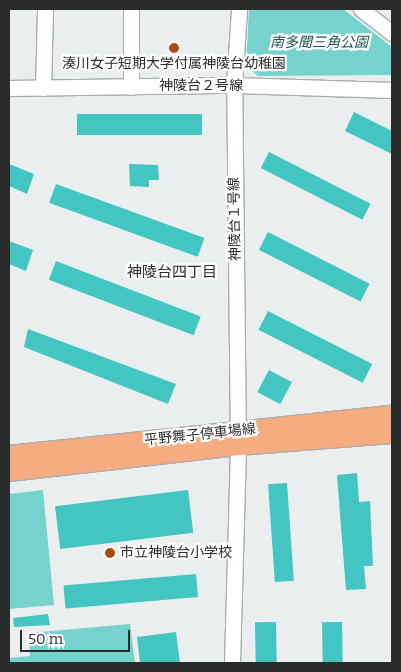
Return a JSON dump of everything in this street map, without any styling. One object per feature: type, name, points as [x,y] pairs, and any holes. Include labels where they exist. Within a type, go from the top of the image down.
[{"type":"main road","name":"平野舞子停車場線","points":[[9,471],[392,416]]},
{"type":"main road","name":"平野舞子停車場線","points":[[9,456],[237,438],[392,433]]},
{"type":"street","points":[[43,88],[45,9]]},
{"type":"street","points":[[131,9],[131,86]]},
{"type":"street","name":"神陵台１号線","points":[[232,663],[237,438],[234,85],[239,9]]},
{"type":"street","points":[[361,9],[392,33]]},
{"type":"street","name":"神陵台２号線","points":[[9,88],[234,85],[392,90]]},
{"type":"green space","name":"南多聞三角公園","points":[[249,9],[343,9],[392,47],[392,75],[258,76],[246,66]]},
{"type":"green space","points":[[43,490],[54,605],[9,609],[9,494]]},
{"type":"green space","points":[[130,624],[135,663],[9,663],[9,658],[30,656],[29,633]]},
{"type":"building","points":[[354,112],[392,131],[392,154],[345,131]]},
{"type":"building","points":[[77,114],[202,114],[202,135],[77,135]]},
{"type":"building","points":[[269,152],[371,204],[362,220],[261,168]]},
{"type":"building","points":[[9,164],[34,174],[27,194],[9,186]]},
{"type":"building","points":[[129,164],[158,165],[159,180],[149,180],[149,187],[130,186]]},
{"type":"building","points":[[56,184],[204,238],[198,257],[49,203]]},
{"type":"building","points":[[268,232],[370,284],[360,302],[259,250]]},
{"type":"building","points":[[9,241],[33,250],[26,271],[9,264]]},
{"type":"building","points":[[56,261],[201,317],[194,335],[49,280]]},
{"type":"building","points":[[268,311],[372,364],[363,383],[258,330]]},
{"type":"building","points":[[28,329],[176,384],[168,404],[24,347]]},
{"type":"building","points":[[269,370],[292,382],[280,404],[257,392]]},
{"type":"building","points":[[357,473],[359,502],[370,501],[373,566],[364,566],[366,589],[346,590],[337,475]]},
{"type":"building","points":[[287,483],[294,581],[275,582],[268,484]]},
{"type":"building","points":[[188,490],[193,533],[60,549],[55,506]]},
{"type":"building","points":[[196,574],[198,597],[66,609],[64,586]]},
{"type":"building","points":[[48,614],[50,625],[14,627],[13,618]]},
{"type":"building","points":[[255,622],[276,622],[277,663],[256,663]]},
{"type":"building","points":[[322,622],[342,622],[343,663],[323,663]]},
{"type":"building","points":[[176,632],[180,663],[140,663],[137,637]]},
{"type":"place","name":"湊川女子短期大学付属神陵台幼稚園","points":[[174,48]]},
{"type":"place","name":"市立神陵台小学校","points":[[110,553]]},
{"type":"district","name":"神陵台四丁目","points":[[172,273]]}]
